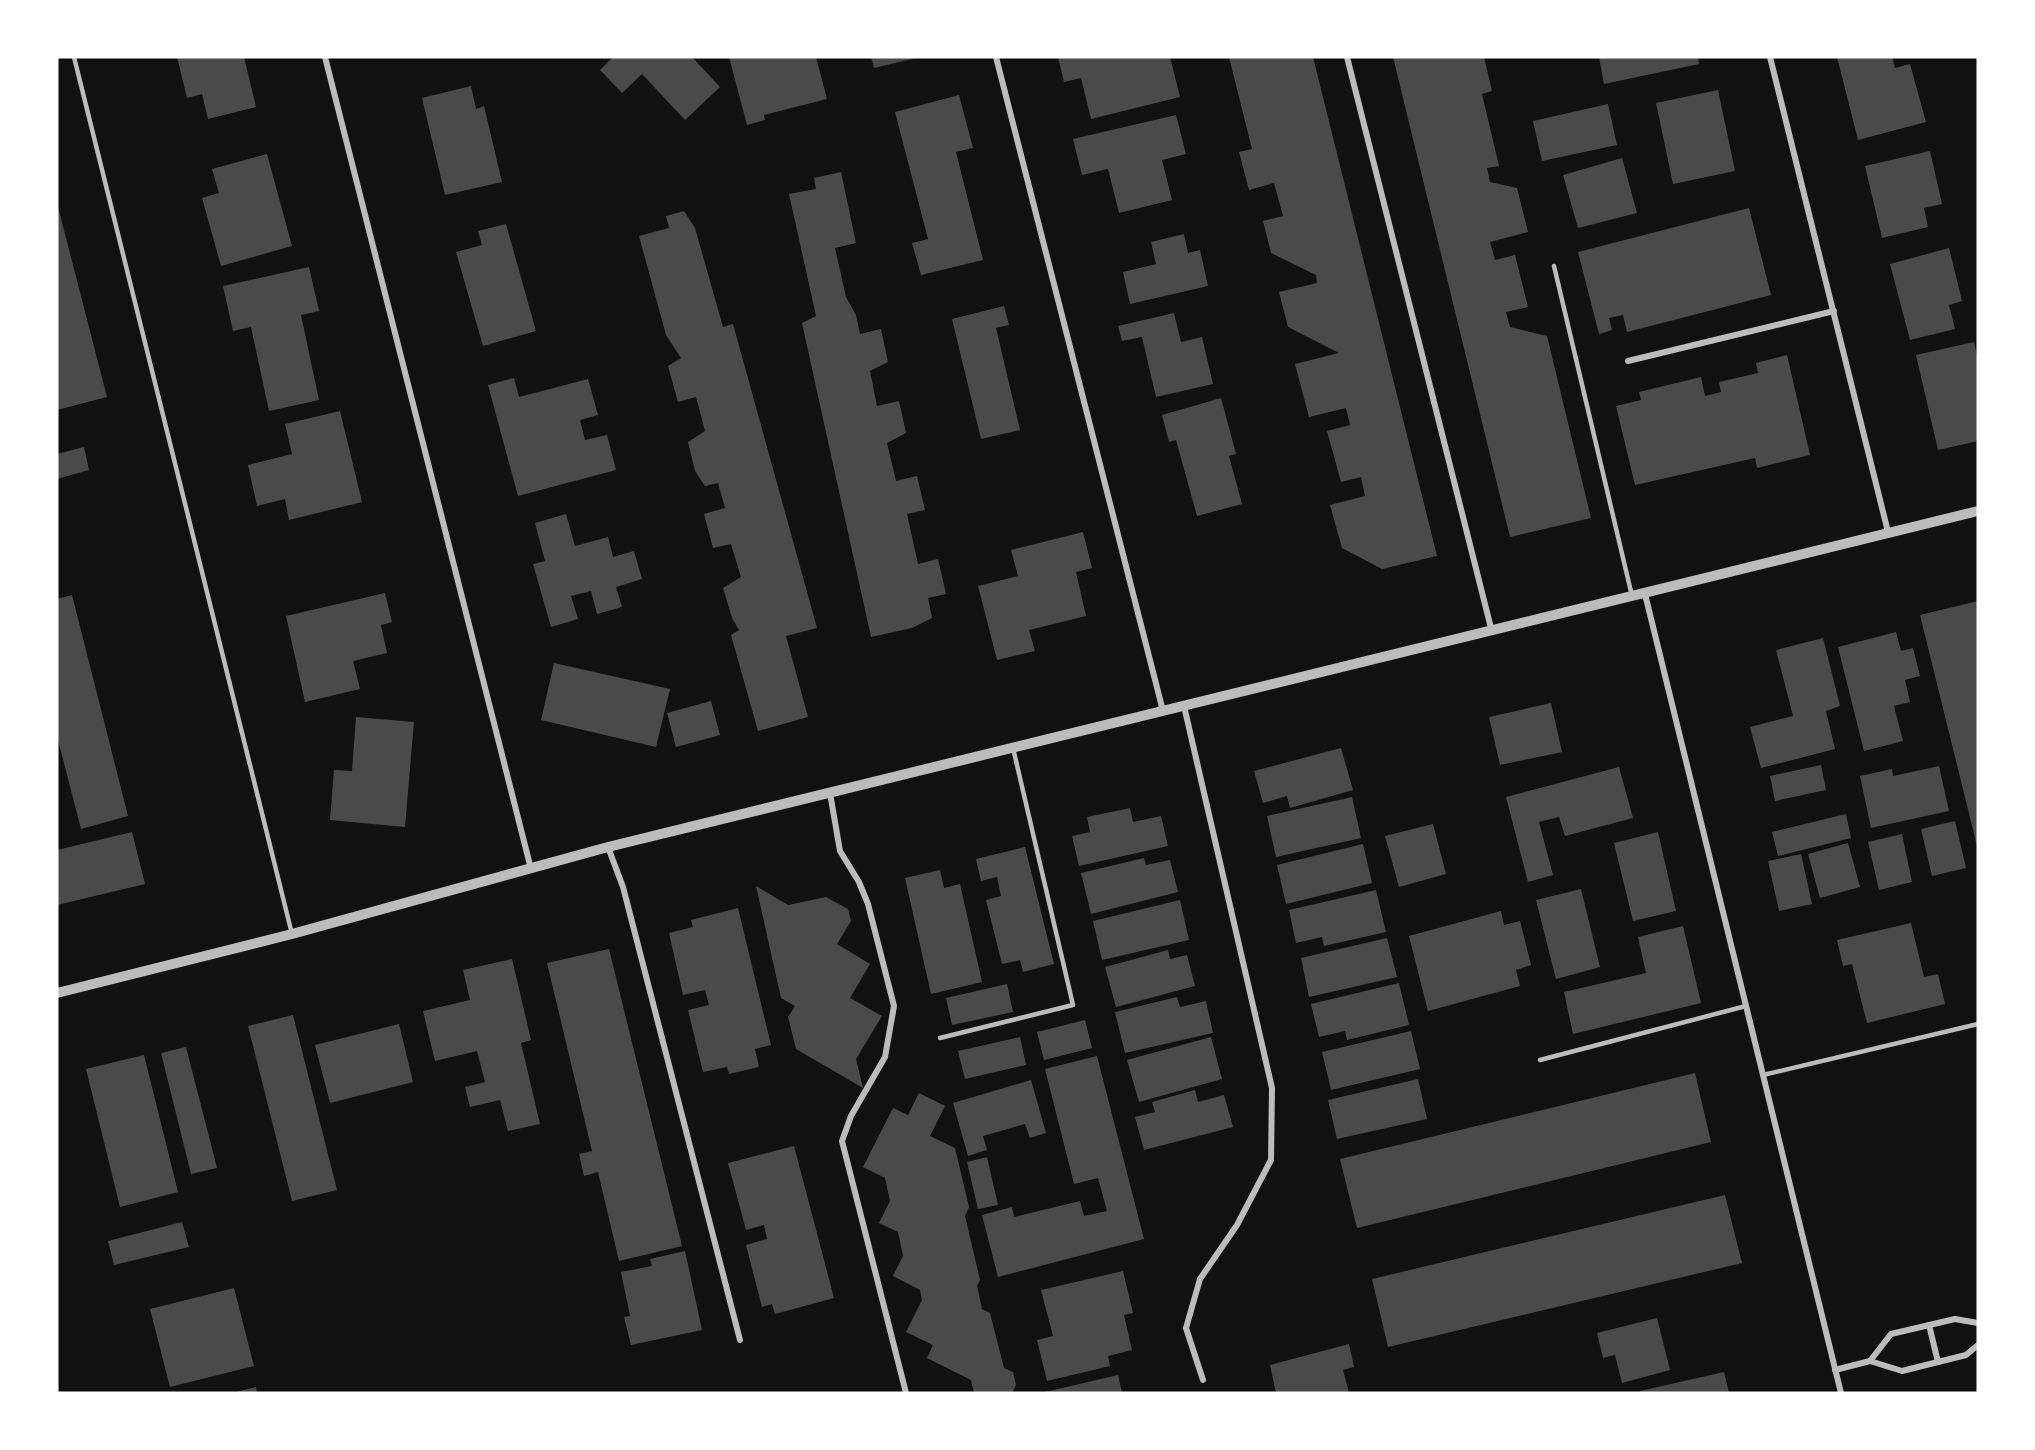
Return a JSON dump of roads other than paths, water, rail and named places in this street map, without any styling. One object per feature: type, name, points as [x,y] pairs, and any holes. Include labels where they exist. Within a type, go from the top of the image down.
[{"type":"street","points":[[325,57],[531,869]]},
{"type":"street","points":[[996,57],[1163,711]]},
{"type":"street","points":[[1347,57],[1492,632]]},
{"type":"street","points":[[1770,57],[1888,532]]},
{"type":"street","points":[[1628,361],[1834,311]]},
{"type":"street","points":[[57,993],[291,934],[608,847],[1978,511]]},
{"type":"street","points":[[1645,594],[1841,1393]]},
{"type":"street","points":[[1184,706],[1272,1088],[1271,1160],[1237,1225],[1200,1279],[1186,1328],[1203,1380]]},
{"type":"street","points":[[830,793],[840,851],[859,882],[868,904],[894,1006],[885,1057],[851,1116],[842,1141],[906,1393]]},
{"type":"street","points":[[608,847],[623,887],[740,1340]]},
{"type":"street","points":[[1870,1361],[1891,1334],[1955,1319],[1978,1323]]},
{"type":"street","points":[[1929,1325],[1938,1362]]},
{"type":"street","points":[[1835,1370],[1870,1361],[1902,1371],[1966,1355],[1978,1345]]},
{"type":"lane","points":[[74,57],[291,934]]},
{"type":"lane","points":[[1554,266],[1632,597]]},
{"type":"lane","points":[[940,1038],[1073,1005],[1013,748]]},
{"type":"lane","points":[[1540,1060],[1746,1006]]},
{"type":"lane","points":[[1763,1075],[1978,1024]]}]
